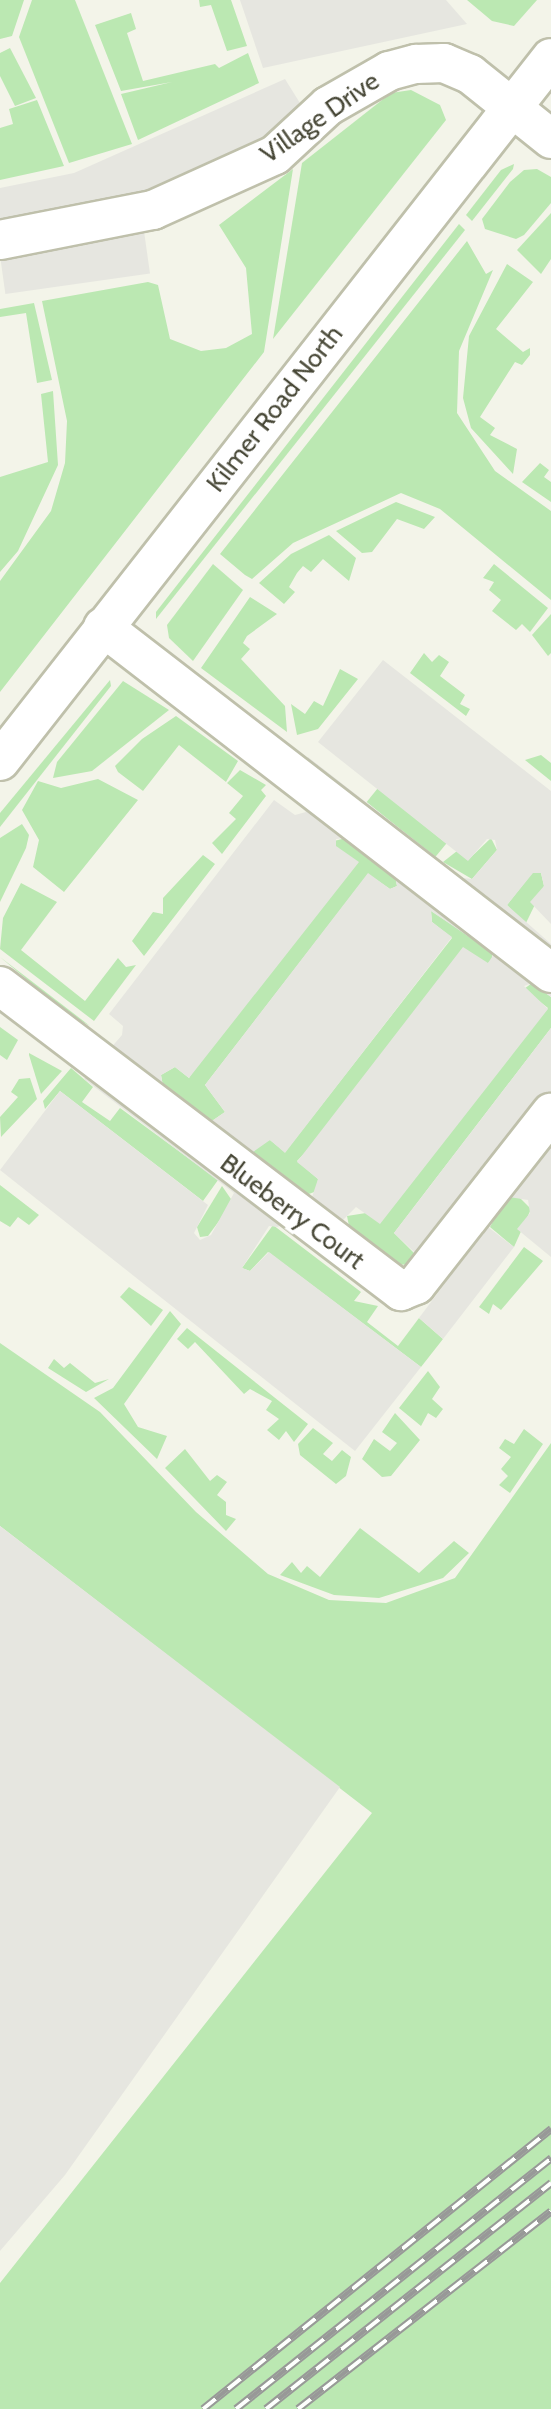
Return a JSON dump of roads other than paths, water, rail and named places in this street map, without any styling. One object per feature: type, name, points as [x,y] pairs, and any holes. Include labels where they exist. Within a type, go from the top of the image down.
[{"type":"street","name":"Kilmer Road North","points":[[0,761],[551,58]]},
{"type":"street","name":"Village Drive","points":[[0,240],[153,210],[275,155],[328,107],[388,71],[444,63],[471,74],[551,139]]},
{"type":"street","points":[[103,628],[551,973]]},
{"type":"street","name":"Blueberry Court","points":[[0,986],[401,1291],[416,1285],[551,1113]]},
{"type":"railway","points":[[203,2409],[551,2129]]},
{"type":"railway","points":[[236,2409],[551,2158]]},
{"type":"railway","points":[[266,2409],[551,2183]]},
{"type":"railway","points":[[298,2409],[551,2211]]}]
